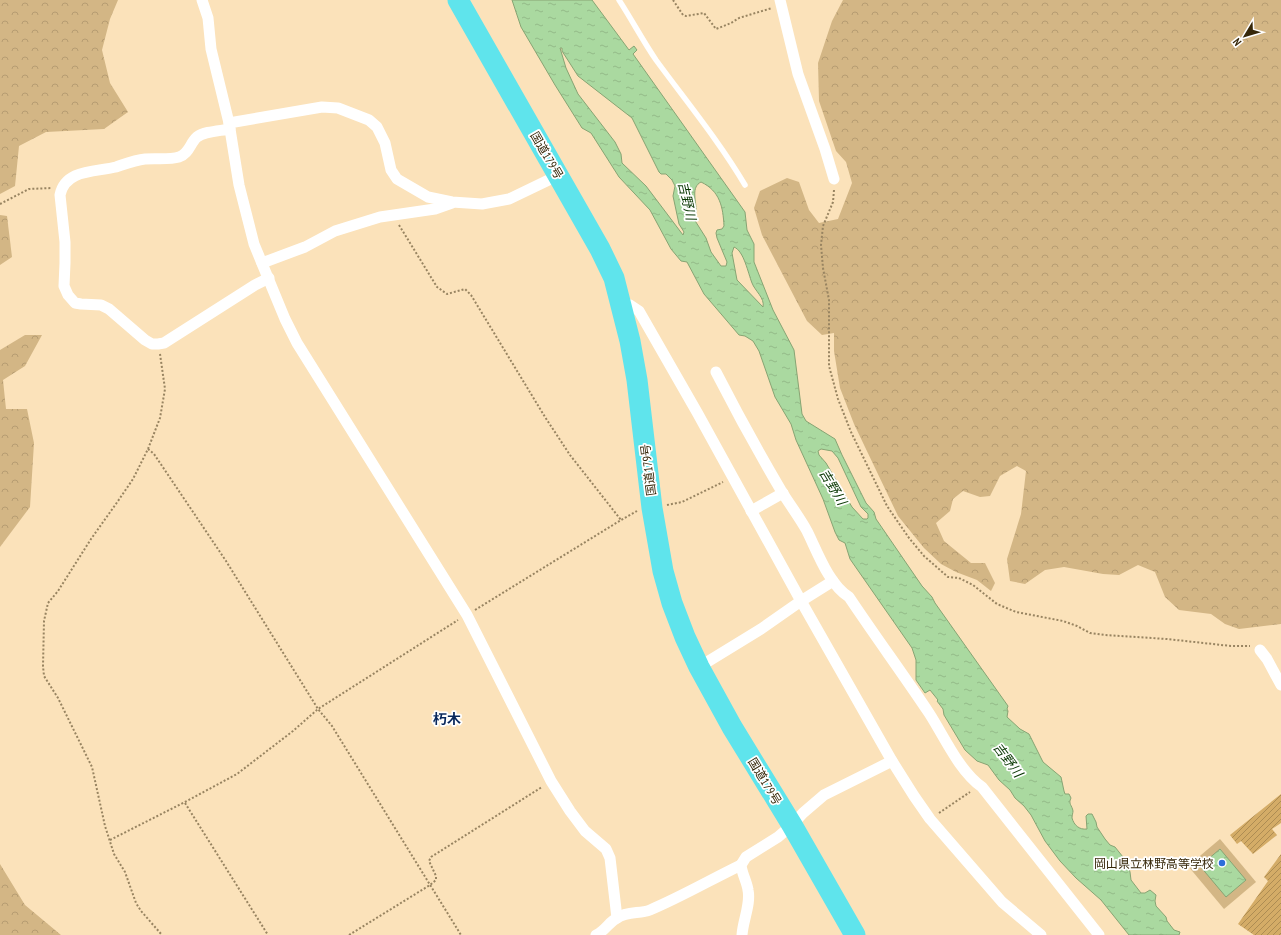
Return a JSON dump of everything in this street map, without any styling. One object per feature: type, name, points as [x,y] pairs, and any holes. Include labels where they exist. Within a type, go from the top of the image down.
[{"type":"highway","name":"国道179号","points":[[458,0],[600,249],[614,278],[622,304],[637,380],[652,508],[663,571],[672,603],[685,636],[699,667],[732,727],[792,825],[855,935]]},
{"type":"street","points":[[202,0],[208,18],[211,49],[254,244],[285,318],[297,344],[467,615],[551,781],[585,831],[606,849],[610,858],[617,918]]},
{"type":"street","points":[[780,3],[798,74],[825,149],[834,179]]},
{"type":"street","points":[[269,278],[255,285],[164,343],[152,344],[101,304],[75,303],[68,295],[64,286],[65,263],[60,195],[62,188],[68,180],[93,170],[105,169],[143,159],[179,157],[187,152],[197,137],[229,126],[322,107],[338,108],[369,120],[377,127],[385,143],[391,170],[397,179],[428,197],[452,202],[482,204],[509,199],[558,175]]},
{"type":"street","points":[[262,263],[305,247],[335,231],[380,217],[435,209],[452,202]]},
{"type":"street","points":[[622,304],[630,305],[639,311],[892,761],[930,819],[1002,902],[1042,935]]},
{"type":"street","points":[[716,372],[747,431],[806,530],[833,581],[843,594],[848,597],[929,713],[964,769],[973,780],[982,787],[1099,935]]},
{"type":"street","points":[[751,511],[783,493]]},
{"type":"street","points":[[699,667],[761,629],[833,581]]},
{"type":"street","points":[[1260,650],[1267,659],[1281,685]]},
{"type":"street","points":[[596,935],[601,933],[617,918],[627,914],[647,911],[685,895],[741,865],[746,857],[778,837],[824,795],[892,761]]},
{"type":"street","points":[[741,865],[748,889],[749,899],[742,935]]},
{"type":"lane","points":[[619,0],[655,58],[700,119],[745,186]]},
{"type":"path","points":[[673,0],[683,15],[686,16],[704,13],[716,29],[739,18],[780,3]]},
{"type":"path","points":[[834,179],[833,202],[823,226],[821,246],[828,300],[829,366],[838,399],[851,432],[887,506],[909,538],[924,556],[948,577],[959,578],[973,585],[998,604],[1016,612],[1063,621],[1090,633],[1231,646],[1246,645],[1254,646],[1260,650]]},
{"type":"path","points":[[0,204],[29,189],[62,188]]},
{"type":"path","points":[[395,215],[402,233],[437,287],[447,294],[465,288],[471,295],[545,417],[570,455],[621,520]]},
{"type":"path","points":[[158,344],[163,366],[165,389],[160,418],[148,450],[133,479],[58,591],[48,603],[44,621],[43,666],[44,676],[58,698],[92,767],[105,826],[114,854],[126,872],[136,903],[162,935]]},
{"type":"path","points":[[148,450],[154,454],[226,562],[318,709],[332,726],[461,935]]},
{"type":"path","points":[[110,840],[237,774],[293,731],[318,709],[621,520],[645,508],[682,502],[733,478]]},
{"type":"path","points":[[349,935],[436,880],[436,876],[429,862],[431,857],[551,781]]},
{"type":"path","points":[[930,819],[973,790],[978,784]]},
{"type":"path","points":[[184,802],[268,935]]},
{"type":"green space","points":[[0,0],[118,0],[110,19],[102,50],[110,83],[128,112],[104,129],[46,132],[19,146],[15,186],[0,194]]},
{"type":"green space","points":[[843,0],[1281,0],[1281,624],[1239,629],[1225,624],[1211,614],[1179,610],[1165,597],[1155,572],[1138,565],[1119,575],[1103,574],[1064,567],[1045,570],[1025,584],[1010,581],[1007,559],[1021,514],[1026,471],[1017,466],[1000,476],[990,496],[980,497],[963,491],[953,499],[950,511],[936,523],[944,541],[971,563],[985,563],[995,583],[991,591],[977,580],[956,572],[941,564],[924,548],[898,516],[854,424],[840,388],[834,351],[834,333],[822,335],[807,321],[762,235],[754,208],[760,191],[787,178],[799,182],[809,210],[819,223],[838,219],[852,183],[846,162],[836,151],[819,101],[818,63],[832,21]]},
{"type":"green space","points":[[0,215],[7,216],[12,257],[0,265]]},
{"type":"green space","points":[[25,335],[42,335],[25,366],[3,380],[6,409],[27,409],[34,443],[30,507],[0,547],[0,350]]},
{"type":"green space","points":[[1220,839],[1256,882],[1224,909],[1188,866]]},
{"type":"green space","points":[[0,864],[25,905],[61,935],[0,935]]},
{"type":"water","name":"吉野川","points":[[512,0],[592,0],[629,50],[634,46],[637,50],[633,54],[745,212],[747,230],[754,244],[754,262],[773,310],[794,350],[802,414],[806,421],[835,439],[866,503],[874,512],[876,519],[922,586],[932,597],[1008,706],[1007,717],[1020,729],[1029,734],[1043,762],[1061,777],[1065,794],[1069,794],[1071,798],[1070,803],[1073,811],[1072,818],[1074,823],[1079,828],[1087,829],[1086,816],[1088,814],[1092,814],[1097,827],[1105,839],[1110,845],[1115,847],[1127,862],[1131,880],[1141,893],[1145,893],[1150,890],[1156,895],[1156,906],[1166,917],[1167,921],[1174,930],[1180,932],[1179,935],[1129,935],[1101,900],[1076,878],[1060,861],[1045,841],[1031,815],[1015,798],[1010,790],[999,780],[988,765],[977,761],[965,750],[944,715],[943,709],[937,701],[938,700],[930,690],[925,693],[916,680],[916,660],[912,648],[850,559],[845,543],[839,540],[823,499],[796,440],[791,424],[775,397],[759,351],[753,341],[745,336],[739,335],[704,294],[687,262],[681,261],[671,249],[650,210],[619,177],[591,133],[582,128],[521,27]],"holes":[[[560,48],[562,48],[562,51],[578,76],[632,118],[659,172],[661,174],[666,174],[675,186],[673,196],[679,224],[684,232],[683,235],[646,186],[622,163],[621,154],[615,142],[578,94],[566,68]],[[701,182],[707,186],[719,200],[723,212],[724,226],[722,229],[717,230],[716,233],[727,262],[726,266],[721,266],[711,252],[706,238],[694,219],[696,210],[695,190]],[[734,247],[740,253],[753,286],[763,301],[763,307],[737,280],[732,253]],[[821,449],[832,451],[838,458],[861,507],[868,514],[867,519],[863,519],[852,507],[826,463],[819,455],[818,451]]]},
{"type":"water","points":[[1220,849],[1246,880],[1226,897],[1200,866]]},
{"type":"building","points":[[1281,794],[1281,823],[1272,829],[1277,835],[1253,854],[1241,841],[1237,844],[1230,835]]},
{"type":"building","points":[[1281,854],[1281,935],[1254,935],[1238,924],[1268,881],[1264,877]]},
{"type":"place","name":"岡山県立林野高等学校","points":[[1222,863]]},
{"type":"district","name":"朽木","points":[[447,719]]}]
